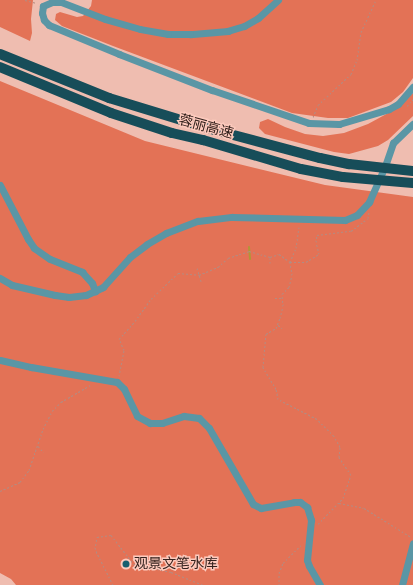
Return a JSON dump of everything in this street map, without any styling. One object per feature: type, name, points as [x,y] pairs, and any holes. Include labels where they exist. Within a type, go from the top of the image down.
[{"type":"highway","name":"蓉丽高速","points":[[0,54],[109,98],[207,128],[320,158],[356,165],[413,171]]},
{"type":"highway","name":"蓉丽高速","points":[[0,67],[111,114],[172,133],[342,177],[413,183]]},
{"type":"street","points":[[278,0],[258,18],[244,26],[228,31],[190,34],[168,34],[140,29],[105,19],[61,2],[52,2],[45,5],[42,10],[42,17],[49,25],[212,90],[310,123],[339,124],[389,110],[398,104],[413,87]]},
{"type":"street","points":[[0,278],[12,285],[69,297],[86,295],[95,292],[110,281],[122,265],[142,247],[166,233],[187,224],[232,216],[300,220],[345,220],[362,211],[372,197],[394,143],[413,124]]},
{"type":"street","points":[[0,185],[34,248],[50,259],[82,272],[89,279],[95,292]]},
{"type":"street","points":[[0,360],[98,380],[117,382],[124,389],[135,412],[143,420],[155,424],[191,416],[199,418],[206,423],[253,504],[261,508],[294,502],[305,504],[310,512],[308,566],[320,585]]},
{"type":"street","points":[[402,585],[413,543]]},
{"type":"path","points":[[25,0],[45,5]]},
{"type":"path","points":[[310,123],[318,106],[351,74],[357,60],[361,32],[376,0]]},
{"type":"path","points":[[117,382],[122,367],[124,350],[119,339],[135,321],[151,299],[178,273],[200,275],[218,267],[228,258],[249,251],[270,257],[279,254],[290,262],[306,262],[319,254],[316,242],[317,235],[351,231],[368,218],[370,211]]},
{"type":"path","points":[[300,220],[296,248],[290,262],[292,275],[289,287],[282,294],[283,306],[277,325],[266,334],[263,367],[276,389],[278,399],[317,419],[334,436],[340,447],[339,457],[351,475],[343,498],[310,532]]},
{"type":"path","points":[[270,257],[270,263]]},
{"type":"path","points":[[197,268],[201,281]]},
{"type":"path","points":[[275,298],[282,298]]},
{"type":"path","points":[[277,325],[282,328]]},
{"type":"path","points":[[0,491],[20,482],[28,470],[52,411],[61,402],[81,392],[98,380]]},
{"type":"path","points":[[37,446],[43,452]]},
{"type":"path","points":[[338,503],[364,508],[413,538]]},
{"type":"path","points":[[113,585],[94,549],[97,537],[111,535],[134,564],[172,572],[203,585]]},
{"type":"path","points":[[279,585],[279,573],[283,563],[302,544]]},
{"type":"shaded area","points":[[0,0],[33,0],[31,19],[32,33],[30,41],[0,27]]},
{"type":"shaded area","points":[[92,0],[413,0],[413,78],[403,92],[391,102],[348,118],[328,118],[292,113],[62,26],[55,20],[56,14],[60,12],[77,17],[83,16],[91,6]]},
{"type":"shaded area","points":[[0,81],[145,141],[325,185],[413,197],[413,585],[16,585],[11,579],[0,573]]},
{"type":"shaded area","points":[[413,93],[413,116],[388,140],[378,146],[349,154],[334,152],[265,134],[259,128],[260,122],[268,119],[305,134],[323,136],[344,133],[368,124],[392,111]]},
{"type":"waterway","points":[[249,247],[250,259]]},
{"type":"place","name":"观景文笔水库","points":[[126,564]]}]
